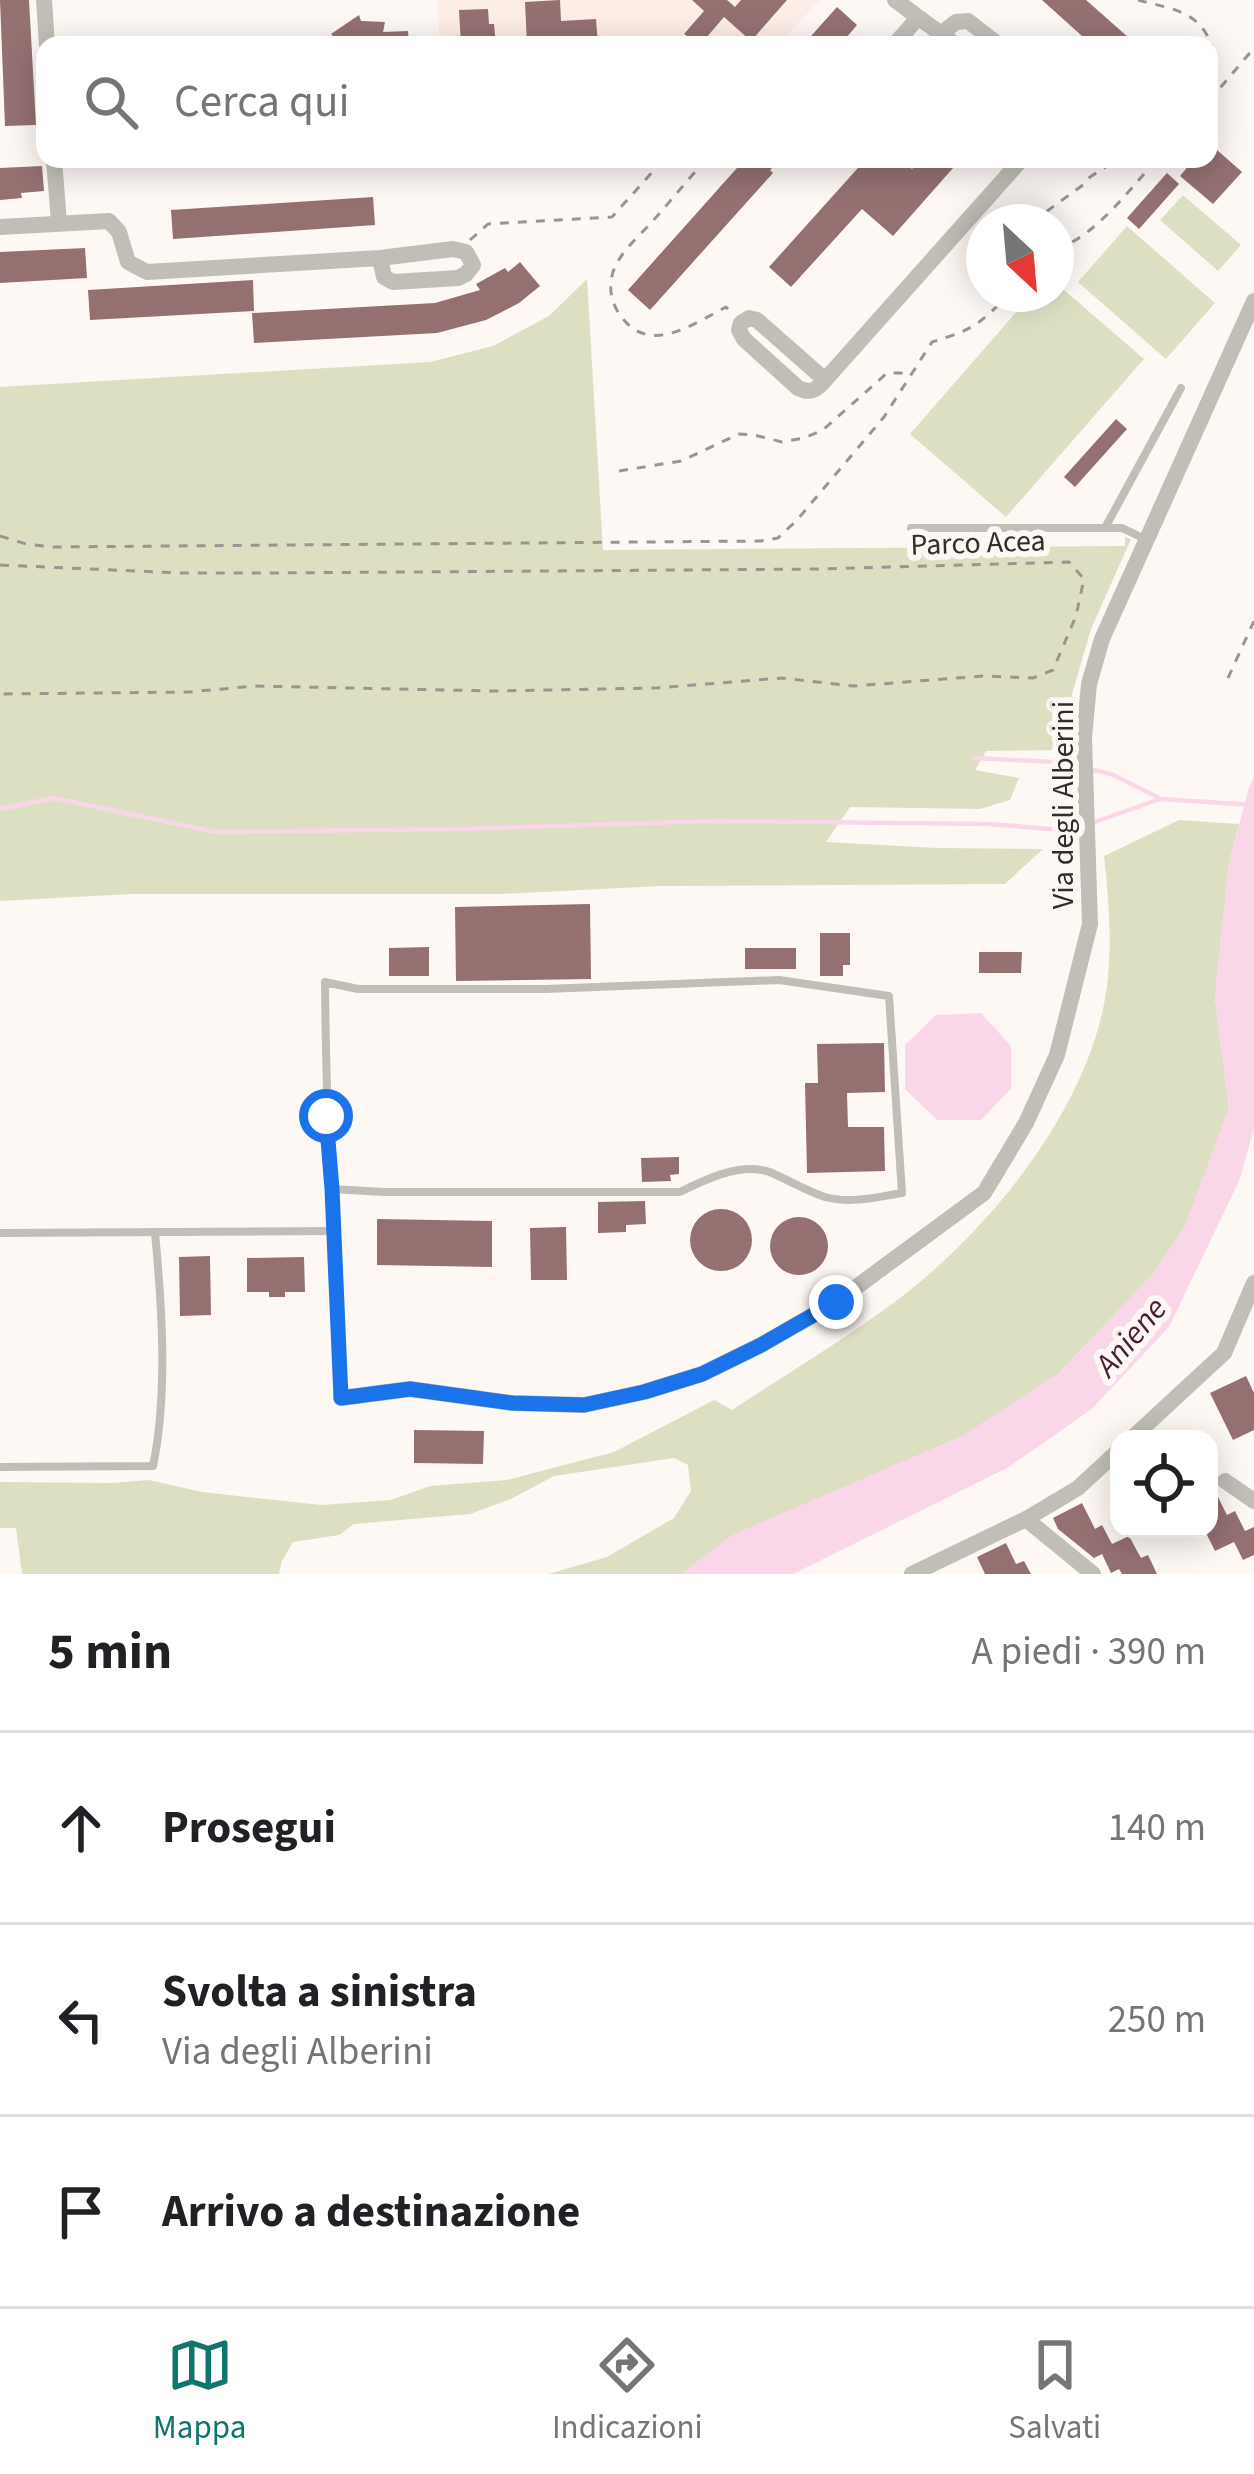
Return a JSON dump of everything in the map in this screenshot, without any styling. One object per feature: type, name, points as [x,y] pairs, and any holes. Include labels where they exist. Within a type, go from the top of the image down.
[{"type":"street","points":[[44,0],[46,36]]},
{"type":"street","points":[[895,0],[945,36]]},
{"type":"street","points":[[902,36],[918,18]]},
{"type":"street","points":[[950,36],[956,22],[968,21],[987,36]]},
{"type":"street","points":[[55,168],[59,223]]},
{"type":"street","points":[[741,323],[743,339],[798,388],[813,391],[1014,168]]},
{"type":"street","points":[[0,227],[109,221],[119,232],[128,262],[147,272],[460,249],[473,265],[458,278],[390,281],[384,277],[380,258]]},
{"type":"street","name":"Via degli Alberini","points":[[341,1398],[410,1389],[512,1403],[584,1405],[702,1374],[836,1302],[985,1192],[1026,1124],[1057,1055],[1090,924],[1084,736],[1092,668],[1254,301]]},
{"type":"street","points":[[1140,1430],[1224,1353],[1254,1283]]},
{"type":"street","points":[[912,1574],[1026,1519],[1078,1488],[1110,1458]]},
{"type":"street","points":[[1225,1480],[1254,1501]]},
{"type":"street","points":[[1026,1519],[1093,1574]]},
{"type":"lane","points":[[1105,528],[1181,388]]},
{"type":"lane","points":[[911,528],[1122,528],[1147,539]]},
{"type":"lane","points":[[332,1189],[680,1192],[709,1178],[767,1170],[829,1198],[902,1193],[889,996],[779,980],[545,989],[358,989],[325,982],[326,1116],[341,1398]]},
{"type":"lane","points":[[0,1233],[333,1232]]},
{"type":"lane","points":[[0,1467],[153,1466],[159,1437],[162,1303],[155,1233]]},
{"type":"path","points":[[1138,0],[1193,18],[1204,36]]},
{"type":"path","points":[[1218,90],[1254,48]]},
{"type":"path","points":[[460,249],[488,224],[612,217],[656,168]]},
{"type":"path","points":[[698,168],[615,265],[611,293],[627,323],[647,334],[670,335],[726,307],[741,323]]},
{"type":"path","points":[[1057,204],[1101,168]]},
{"type":"path","points":[[1074,242],[1148,168]]},
{"type":"path","points":[[0,536],[52,547],[760,542],[778,538],[869,436],[932,341],[964,333],[991,312]]},
{"type":"path","points":[[619,471],[681,461],[739,434],[782,442],[804,438],[823,430],[887,374],[912,373]]},
{"type":"path","name":"Parco Acea","points":[[0,566],[270,574],[1069,562],[1084,579],[1076,616],[1053,670],[1033,678],[983,676],[854,686],[782,678],[656,688],[494,691],[255,686],[188,692],[0,694]]},
{"type":"path","points":[[1228,678],[1254,621]]},
{"type":"shaded area","points":[[437,0],[820,0],[786,36],[439,36]]},
{"type":"green space","points":[[1183,195],[1241,245],[1218,271],[1160,220]]},
{"type":"green space","points":[[1127,226],[1215,303],[1166,359],[1078,282]]},
{"type":"green space","points":[[587,279],[603,550],[1125,546],[1125,537],[1131,539],[1091,629],[1071,698],[1073,728],[1059,750],[986,751],[975,770],[1019,778],[1010,800],[980,809],[850,807],[826,842],[1043,849],[1005,884],[661,886],[501,894],[132,894],[0,901],[0,387],[430,362],[493,346],[549,316]]},
{"type":"green space","points":[[1074,299],[1144,359],[1006,517],[910,434],[1016,312],[1074,312]]},
{"type":"green space","points":[[1179,820],[1239,824],[1229,864],[1215,997],[1229,1108],[1185,1227],[1154,1273],[1058,1374],[963,1436],[733,1535],[681,1574],[548,1574],[607,1557],[674,1518],[691,1491],[688,1465],[674,1458],[554,1476],[470,1514],[354,1524],[339,1535],[293,1542],[279,1574],[22,1574],[16,1528],[0,1528],[0,1482],[149,1480],[202,1492],[321,1505],[391,1500],[430,1486],[507,1480],[614,1452],[714,1400],[732,1410],[817,1355],[934,1270],[1030,1163],[1079,1080],[1096,1037],[1109,959],[1104,856]]},
{"type":"water","name":"Aniene","points":[[1254,777],[1254,1128],[1240,1179],[1169,1327],[1092,1409],[1009,1467],[793,1574],[681,1574],[732,1535],[963,1436],[1058,1374],[1154,1273],[1185,1227],[1229,1108],[1215,997],[1229,864]]},
{"type":"water","points":[[981,1013],[1011,1046],[1011,1089],[981,1120],[937,1120],[905,1089],[905,1045],[936,1015]]},
{"type":"building","points":[[0,0],[29,0],[36,125],[5,126]]},
{"type":"building","points":[[560,0],[561,21],[596,19],[597,36],[527,36],[525,2]]},
{"type":"building","points":[[692,0],[727,0],[735,7],[741,0],[787,0],[755,36],[745,36],[724,17],[708,36],[684,34],[704,11]]},
{"type":"building","points":[[1042,0],[1086,0],[1127,36],[1082,36]]},
{"type":"building","points":[[837,7],[857,25],[848,36],[811,36]]},
{"type":"building","points":[[488,9],[495,36],[460,36],[459,10]]},
{"type":"building","points":[[359,15],[361,21],[385,22],[383,32],[408,31],[408,36],[333,36]]},
{"type":"building","points":[[1218,151],[1242,172],[1213,204],[1180,176],[1187,168],[1218,168]]},
{"type":"building","points":[[0,168],[42,168],[44,191],[0,200]]},
{"type":"building","points":[[737,168],[772,168],[773,173],[650,310],[628,290]]},
{"type":"building","points":[[858,168],[953,168],[893,236],[862,209],[791,287],[769,267]]},
{"type":"building","points":[[1167,173],[1179,184],[1139,229],[1127,218]]},
{"type":"building","points":[[373,197],[375,225],[173,239],[171,210]]},
{"type":"building","points":[[85,248],[87,278],[0,283],[0,252]]},
{"type":"building","points":[[520,262],[540,286],[486,320],[437,333],[254,343],[252,313],[435,303],[480,290],[476,284]]},
{"type":"building","points":[[253,280],[254,311],[90,320],[88,290]]},
{"type":"building","points":[[1116,419],[1127,429],[1075,487],[1064,477]]},
{"type":"building","points":[[590,904],[591,979],[456,981],[455,907]]},
{"type":"building","points":[[820,933],[850,933],[850,965],[843,965],[843,976],[820,976]]},
{"type":"building","points":[[429,947],[429,976],[389,976],[389,948]]},
{"type":"building","points":[[745,948],[796,948],[796,969],[745,969]]},
{"type":"building","points":[[979,952],[1022,952],[1021,973],[979,973]]},
{"type":"building","points":[[884,1043],[885,1092],[847,1093],[848,1127],[884,1127],[885,1171],[807,1173],[805,1083],[818,1083],[817,1044]]},
{"type":"building","points":[[679,1157],[679,1174],[670,1175],[671,1181],[642,1182],[641,1158]]},
{"type":"building","points":[[645,1201],[646,1224],[626,1225],[626,1232],[598,1233],[598,1202]]},
{"type":"building","points":[[721,1209],[743,1218],[752,1240],[743,1262],[721,1271],[699,1262],[690,1240],[699,1218]]},
{"type":"building","points":[[799,1217],[819,1226],[828,1246],[819,1266],[799,1275],[779,1266],[770,1246],[779,1226]]},
{"type":"building","points":[[377,1219],[492,1221],[492,1267],[377,1265]]},
{"type":"building","points":[[566,1227],[567,1280],[531,1280],[530,1228]]},
{"type":"building","points":[[210,1256],[211,1315],[180,1316],[179,1257]]},
{"type":"building","points":[[304,1257],[305,1292],[269,1297],[269,1292],[247,1292],[247,1258]]},
{"type":"building","points":[[1246,1376],[1254,1393],[1254,1430],[1233,1440],[1210,1393]]},
{"type":"building","points":[[414,1430],[484,1431],[483,1464],[414,1463]]},
{"type":"building","points":[[1218,1497],[1227,1515],[1235,1511],[1245,1531],[1254,1527],[1254,1555],[1243,1560],[1234,1542],[1215,1551],[1208,1538],[1218,1538]]},
{"type":"building","points":[[1082,1503],[1095,1529],[1102,1525],[1112,1544],[1130,1538],[1141,1558],[1148,1555],[1157,1574],[1122,1574],[1119,1569],[1111,1573],[1102,1554],[1094,1558],[1058,1529],[1053,1518]]},
{"type":"building","points":[[1006,1543],[1016,1564],[1024,1561],[1031,1574],[985,1574],[977,1557]]},
{"type":"waterway","points":[[974,758],[1081,768]]},
{"type":"waterway","points":[[1093,770],[1159,798]]},
{"type":"waterway","points":[[0,809],[53,798],[216,832],[714,821],[1081,826]]},
{"type":"waterway","points":[[1092,823],[1160,799],[1254,805]]},
{"type":"route","points":[[326,1116],[341,1398],[410,1389],[512,1403],[584,1405],[702,1374],[836,1302]]}]
